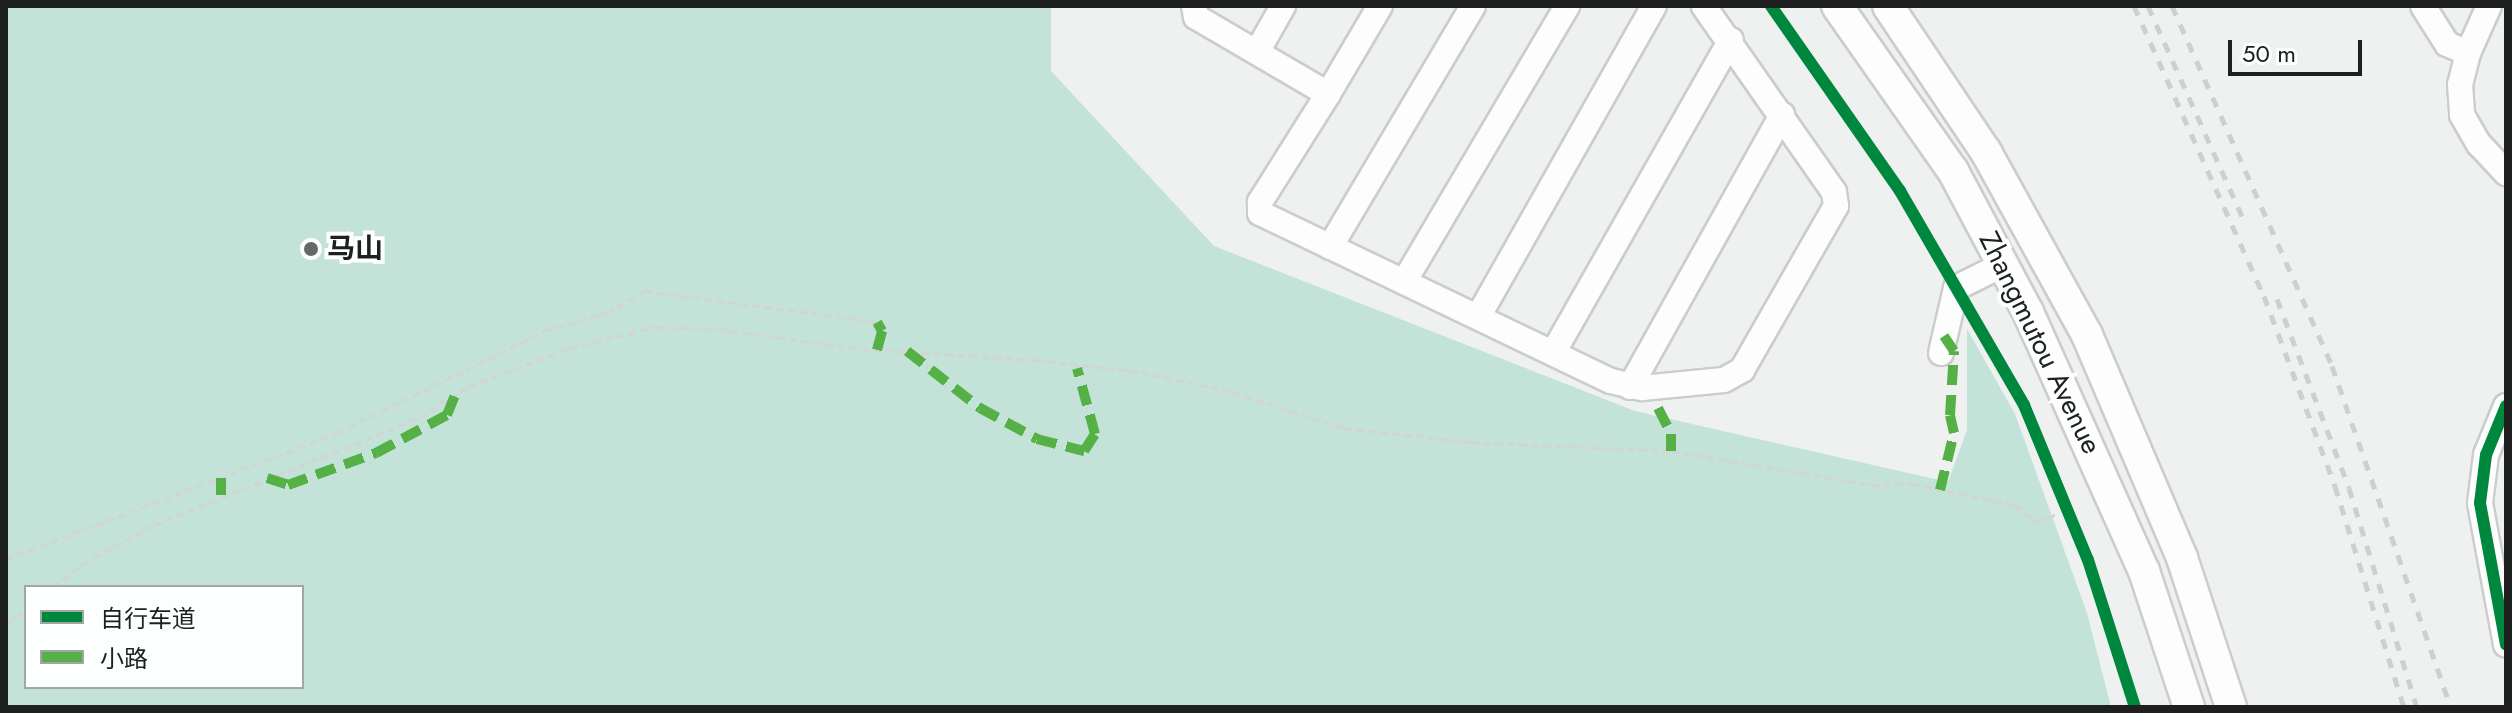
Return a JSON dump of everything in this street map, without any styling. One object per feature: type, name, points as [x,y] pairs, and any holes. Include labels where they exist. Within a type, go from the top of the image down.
[{"type":"main road","name":"Zhangmutou Avenue","points":[[1837,6],[1953,171],[2002,265],[2096,455],[2144,571],[2189,707]]},
{"type":"main road","name":"Zhangmutou Avenue","points":[[1888,6],[1986,152],[2087,335],[2182,558],[2231,707]]},
{"type":"street","points":[[1194,6],[1196,17],[1328,94]]},
{"type":"street","points":[[1257,52],[1283,6]]},
{"type":"street","points":[[1380,6],[1258,210],[1553,353],[1657,398],[1724,380],[1742,370],[1833,214],[1834,192],[1731,40],[1704,6]]},
{"type":"street","points":[[1330,247],[1473,6]]},
{"type":"street","points":[[1404,282],[1567,6]]},
{"type":"street","points":[[1478,317],[1654,6]]},
{"type":"street","points":[[2423,6],[2447,44],[2468,53]]},
{"type":"street","points":[[2489,6],[2468,53],[2460,84],[2462,115],[2504,168]]},
{"type":"street","points":[[1553,353],[1731,40]]},
{"type":"street","points":[[1630,387],[1782,115]]},
{"type":"street","points":[[1941,353],[1956,288],[2002,265]]},
{"type":"street","points":[[2506,406],[2486,455],[2480,503],[2506,645]]},
{"type":"path","points":[[6,559],[76,528],[169,499],[337,433],[544,331],[607,313],[645,291],[877,322]]},
{"type":"path","points":[[56,585],[83,564],[154,525],[421,417],[469,386],[570,348],[643,330],[718,329],[861,349],[1035,360],[1197,383],[1344,428],[1471,442],[1671,451],[1871,485],[1912,484],[2014,505],[2036,521],[2057,514]]},
{"type":"path","points":[[2062,497],[2073,523]]},
{"type":"path","points":[[6,625],[24,611]]},
{"type":"green space","points":[[6,6],[1051,6],[1051,71],[1214,246],[1635,411],[1948,482],[1967,430],[1967,329],[2015,414],[2087,613],[2111,707],[6,707]]},
{"type":"railway","points":[[2134,6],[2264,296],[2335,486],[2404,707]]},
{"type":"railway","points":[[2148,6],[2246,225]]},
{"type":"railway","points":[[2172,6],[2332,366],[2451,707]]},
{"type":"railway","points":[[2277,299],[2349,488],[2417,707]]},
{"type":"marked path","points":[[877,322],[882,331],[877,350]]},
{"type":"marked path","points":[[1940,490],[1954,433],[1950,415],[1954,351],[1944,336]]},
{"type":"marked path","points":[[907,351],[980,408],[1037,439],[1084,451],[1095,434],[1077,368]]},
{"type":"marked path","points":[[267,478],[288,485],[376,453],[447,415],[456,393]]},
{"type":"marked path","points":[[1658,408],[1671,434],[1671,451]]},
{"type":"marked path","points":[[221,478],[221,495]]},
{"type":"cycle path","points":[[1771,6],[1900,191],[2024,405],[2088,560],[2135,707]]},
{"type":"cycle path","points":[[2506,406],[2486,455],[2480,503],[2506,645]]},
{"type":"place","name":"马山","points":[[311,249]]}]
